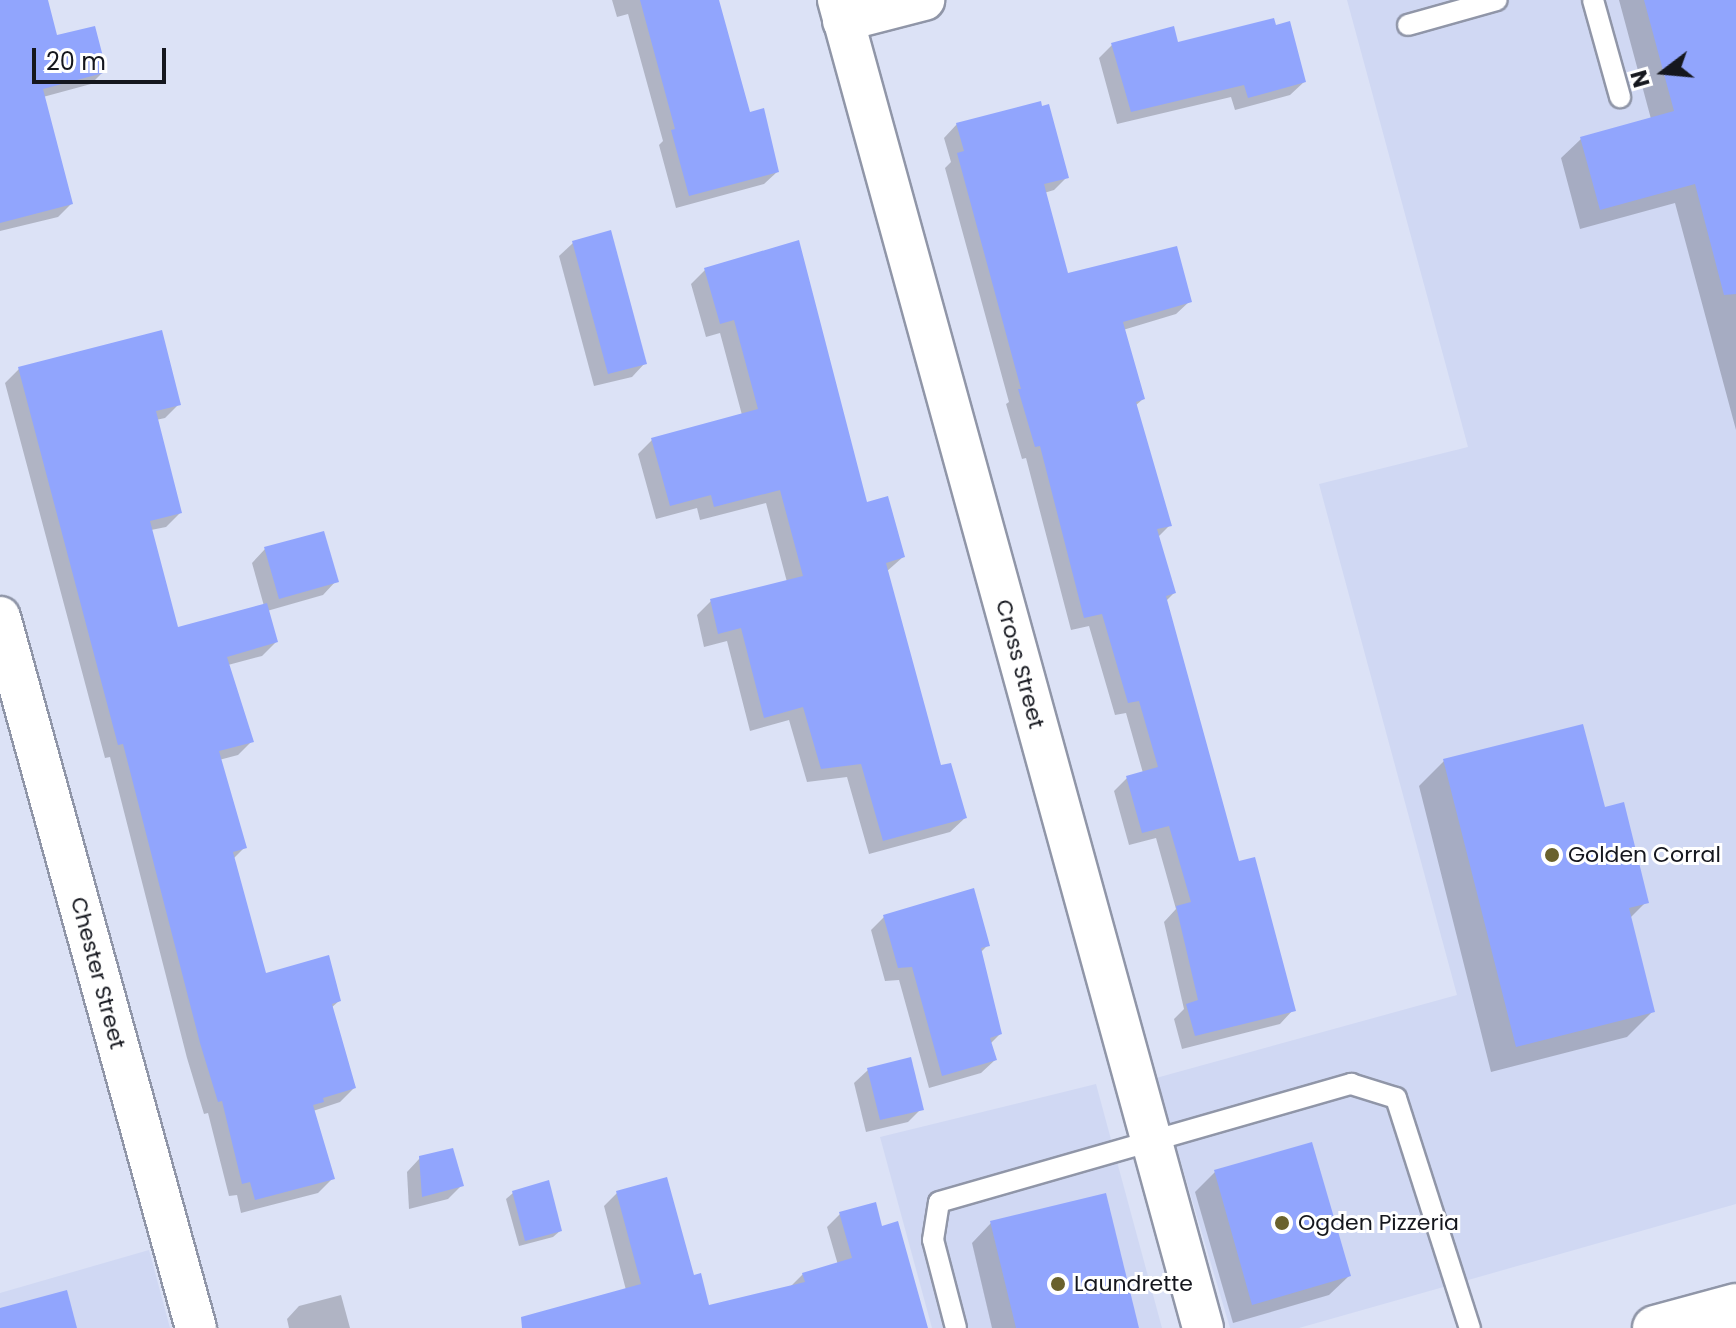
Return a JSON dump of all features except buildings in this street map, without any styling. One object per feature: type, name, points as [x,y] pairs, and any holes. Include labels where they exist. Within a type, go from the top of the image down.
[{"type":"main road","points":[[1655,1328],[1736,1306]]},
{"type":"street","points":[[840,11],[924,0]]},
{"type":"street","name":"Cross Street","points":[[840,11],[1203,1328]]},
{"type":"street","name":"Chester Street","points":[[0,617],[196,1328]]},
{"type":"lane","points":[[1408,25],[1497,0]]},
{"type":"lane","points":[[1593,0],[1620,97]]},
{"type":"lane","points":[[956,1328],[933,1240],[939,1202],[1152,1144],[1351,1084],[1396,1098],[1470,1328]]},
{"type":"shaded area","points":[[1347,0],[1736,0],[1736,1204],[1299,1328],[1230,1328],[1156,1078],[1457,995],[1319,484],[1468,447]]},
{"type":"shaded area","points":[[1096,1084],[1162,1328],[932,1328],[880,1137]]},
{"type":"shaded area","points":[[149,1250],[170,1328],[0,1328],[0,1293]]},
{"type":"place","name":"Golden Corral","points":[[1552,855]]},
{"type":"place","name":"Ogden Pizzeria","points":[[1282,1223]]},
{"type":"place","name":"Laundrette","points":[[1058,1284]]}]
